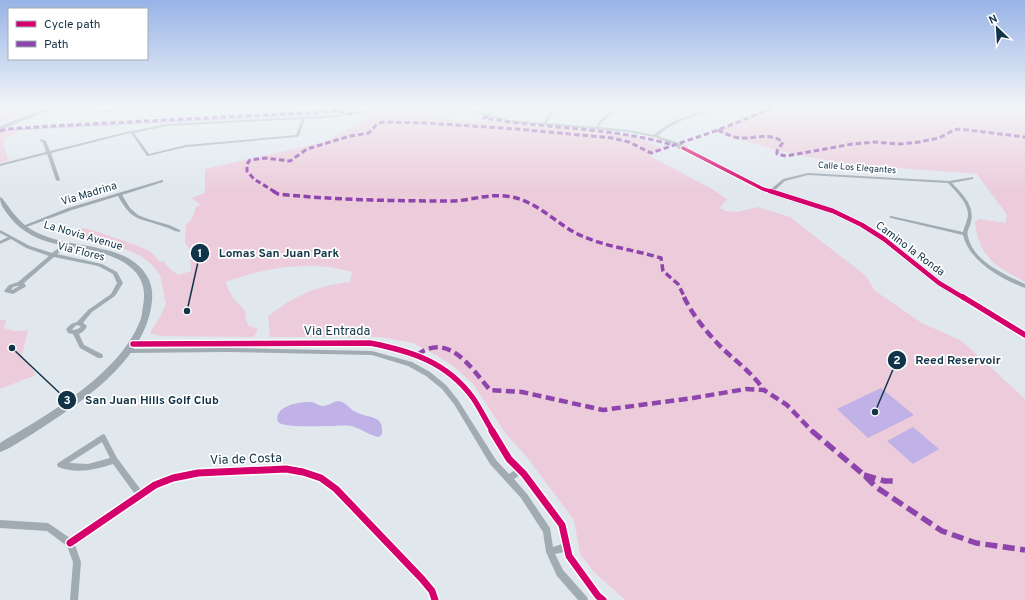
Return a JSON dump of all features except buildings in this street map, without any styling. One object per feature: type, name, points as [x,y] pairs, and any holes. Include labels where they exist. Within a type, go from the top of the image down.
[{"type":"main road","name":"La Novia Avenue","points":[[0,199],[22,227],[36,235],[120,258],[135,266],[144,277],[149,290],[149,303],[146,318],[130,348],[116,364],[94,385],[60,410],[0,448]]},
{"type":"street","points":[[0,165],[120,135]]},
{"type":"street","points":[[134,135],[148,155],[186,146],[297,135]]},
{"type":"street","name":"Camino la Ronda","points":[[650,135],[678,145],[678,147],[685,148],[748,182],[770,192],[833,211],[862,225],[884,239],[939,283],[1025,335]]},
{"type":"street","points":[[40,140],[45,142],[58,180]]},
{"type":"street","name":"Calle Los Elegantes","points":[[770,192],[784,180],[808,174],[949,182],[972,178]]},
{"type":"street","name":"Via Madrina","points":[[22,227],[57,213],[162,181]]},
{"type":"street","points":[[949,182],[967,203],[971,213],[964,234],[968,244],[976,255],[992,268],[1025,286]]},
{"type":"street","points":[[118,194],[129,210],[136,216],[172,227],[178,231]]},
{"type":"street","points":[[891,217],[964,234]]},
{"type":"street","name":"Via Flores","points":[[0,231],[28,247],[54,256],[100,265],[115,273],[120,283],[113,295],[90,311],[79,323],[84,326],[83,328],[75,332],[82,346],[100,356]]},
{"type":"street","points":[[0,243],[10,238]]},
{"type":"street","points":[[20,283],[54,256],[64,252],[72,245]]},
{"type":"street","name":"Via Entrada","points":[[130,348],[259,344],[370,343],[402,349],[433,362],[460,382],[473,398],[509,459],[521,470],[562,525],[569,556],[574,565],[598,596],[603,600]]},
{"type":"street","points":[[256,351],[259,344]]},
{"type":"street","name":"Via Entrada","points":[[130,348],[372,353],[410,364],[428,374],[444,387],[456,402],[492,462],[524,496],[547,531],[550,552],[560,573],[584,600]]},
{"type":"street","points":[[114,460],[96,467],[79,469],[61,465],[103,437],[114,460],[140,494]]},
{"type":"street","name":"Via de Costa","points":[[70,543],[140,494],[155,485],[173,478],[198,473],[286,469],[303,472],[321,478],[336,489],[422,578],[432,592],[435,600]]},
{"type":"street","points":[[508,479],[521,470]]},
{"type":"street","points":[[0,524],[48,527],[70,543],[77,562],[74,600]]},
{"type":"street","points":[[550,552],[567,547]]},
{"type":"shaded area","points":[[0,135],[12,135],[5,138],[3,142],[8,159],[12,159],[0,163]]},
{"type":"shaded area","points":[[337,135],[632,135],[659,147],[667,145],[650,156],[710,188],[727,199],[720,208],[726,211],[737,212],[758,207],[790,217],[866,276],[875,291],[922,323],[962,341],[1025,399],[1025,600],[625,600],[593,571],[580,554],[574,520],[526,456],[506,434],[473,384],[453,366],[413,343],[381,337],[270,337],[268,316],[288,302],[306,293],[326,286],[350,282],[352,272],[320,266],[288,267],[272,269],[225,282],[233,298],[245,311],[246,321],[249,326],[258,329],[254,337],[159,336],[150,333],[166,304],[160,275],[152,265],[141,256],[117,246],[68,234],[81,228],[92,230],[150,251],[160,262],[163,261],[178,275],[191,271],[190,250],[185,243],[186,225],[192,219],[196,207],[201,205],[191,198],[205,193],[205,169],[325,142]]},
{"type":"shaded area","points":[[724,135],[1025,135],[1025,282],[991,260],[980,244],[975,222],[979,219],[1005,223],[1007,215],[977,174],[850,164],[808,157],[761,146]]},
{"type":"shaded area","points":[[0,320],[6,320],[4,328],[14,331],[28,330],[22,355],[36,375],[0,389]]},
{"type":"shaded area","points":[[881,388],[914,415],[868,438],[837,409]]},
{"type":"shaded area","points":[[338,401],[344,403],[356,412],[378,420],[381,423],[382,434],[379,437],[371,435],[351,426],[294,426],[278,422],[280,412],[283,408],[288,406],[300,402],[312,402],[323,406]]},
{"type":"shaded area","points":[[913,427],[939,449],[913,464],[887,441]]},
{"type":"marked path","points":[[356,135],[307,149],[290,161],[265,158],[250,160],[247,164],[247,171],[254,179],[278,194],[326,199],[453,201],[487,196],[506,196],[532,204],[581,236],[612,246],[634,250],[661,258],[663,271],[678,284],[690,310],[722,348],[758,381],[764,390]]},
{"type":"marked path","points":[[580,135],[612,138],[629,142],[651,153],[703,135]]},
{"type":"marked path","points":[[633,135],[650,138],[673,145]]},
{"type":"marked path","points":[[729,135],[739,138],[768,136],[779,139],[783,142],[777,151],[777,154],[786,156],[852,144],[874,142],[900,144],[919,142],[939,138],[945,135]]},
{"type":"marked path","points":[[1009,135],[1025,137]]},
{"type":"marked path","points":[[417,355],[422,351],[435,346],[448,348],[461,358],[490,390],[522,392],[603,410],[693,398],[746,389],[764,390],[787,405],[820,439],[864,475],[876,487],[901,503],[927,523],[964,540],[1025,550]]},
{"type":"marked path","points":[[864,475],[885,481],[894,481]]},
{"type":"cycle path","points":[[683,148],[763,189],[833,211],[862,225],[884,239],[939,283],[1025,335]]},
{"type":"cycle path","points":[[133,344],[370,343],[402,349],[433,362],[460,382],[473,398],[509,459],[524,474],[562,525],[569,556],[598,596],[603,600]]},
{"type":"cycle path","points":[[70,543],[155,485],[173,478],[198,473],[286,469],[303,472],[321,478],[336,489],[422,579],[432,591],[435,600]]},
{"type":"place","name":"Lomas San Juan Park","points":[[187,311]]},
{"type":"place","name":"San Juan Hills Golf Club","points":[[12,348]]},
{"type":"place","name":"Reed Reservoir","points":[[875,412]]}]
